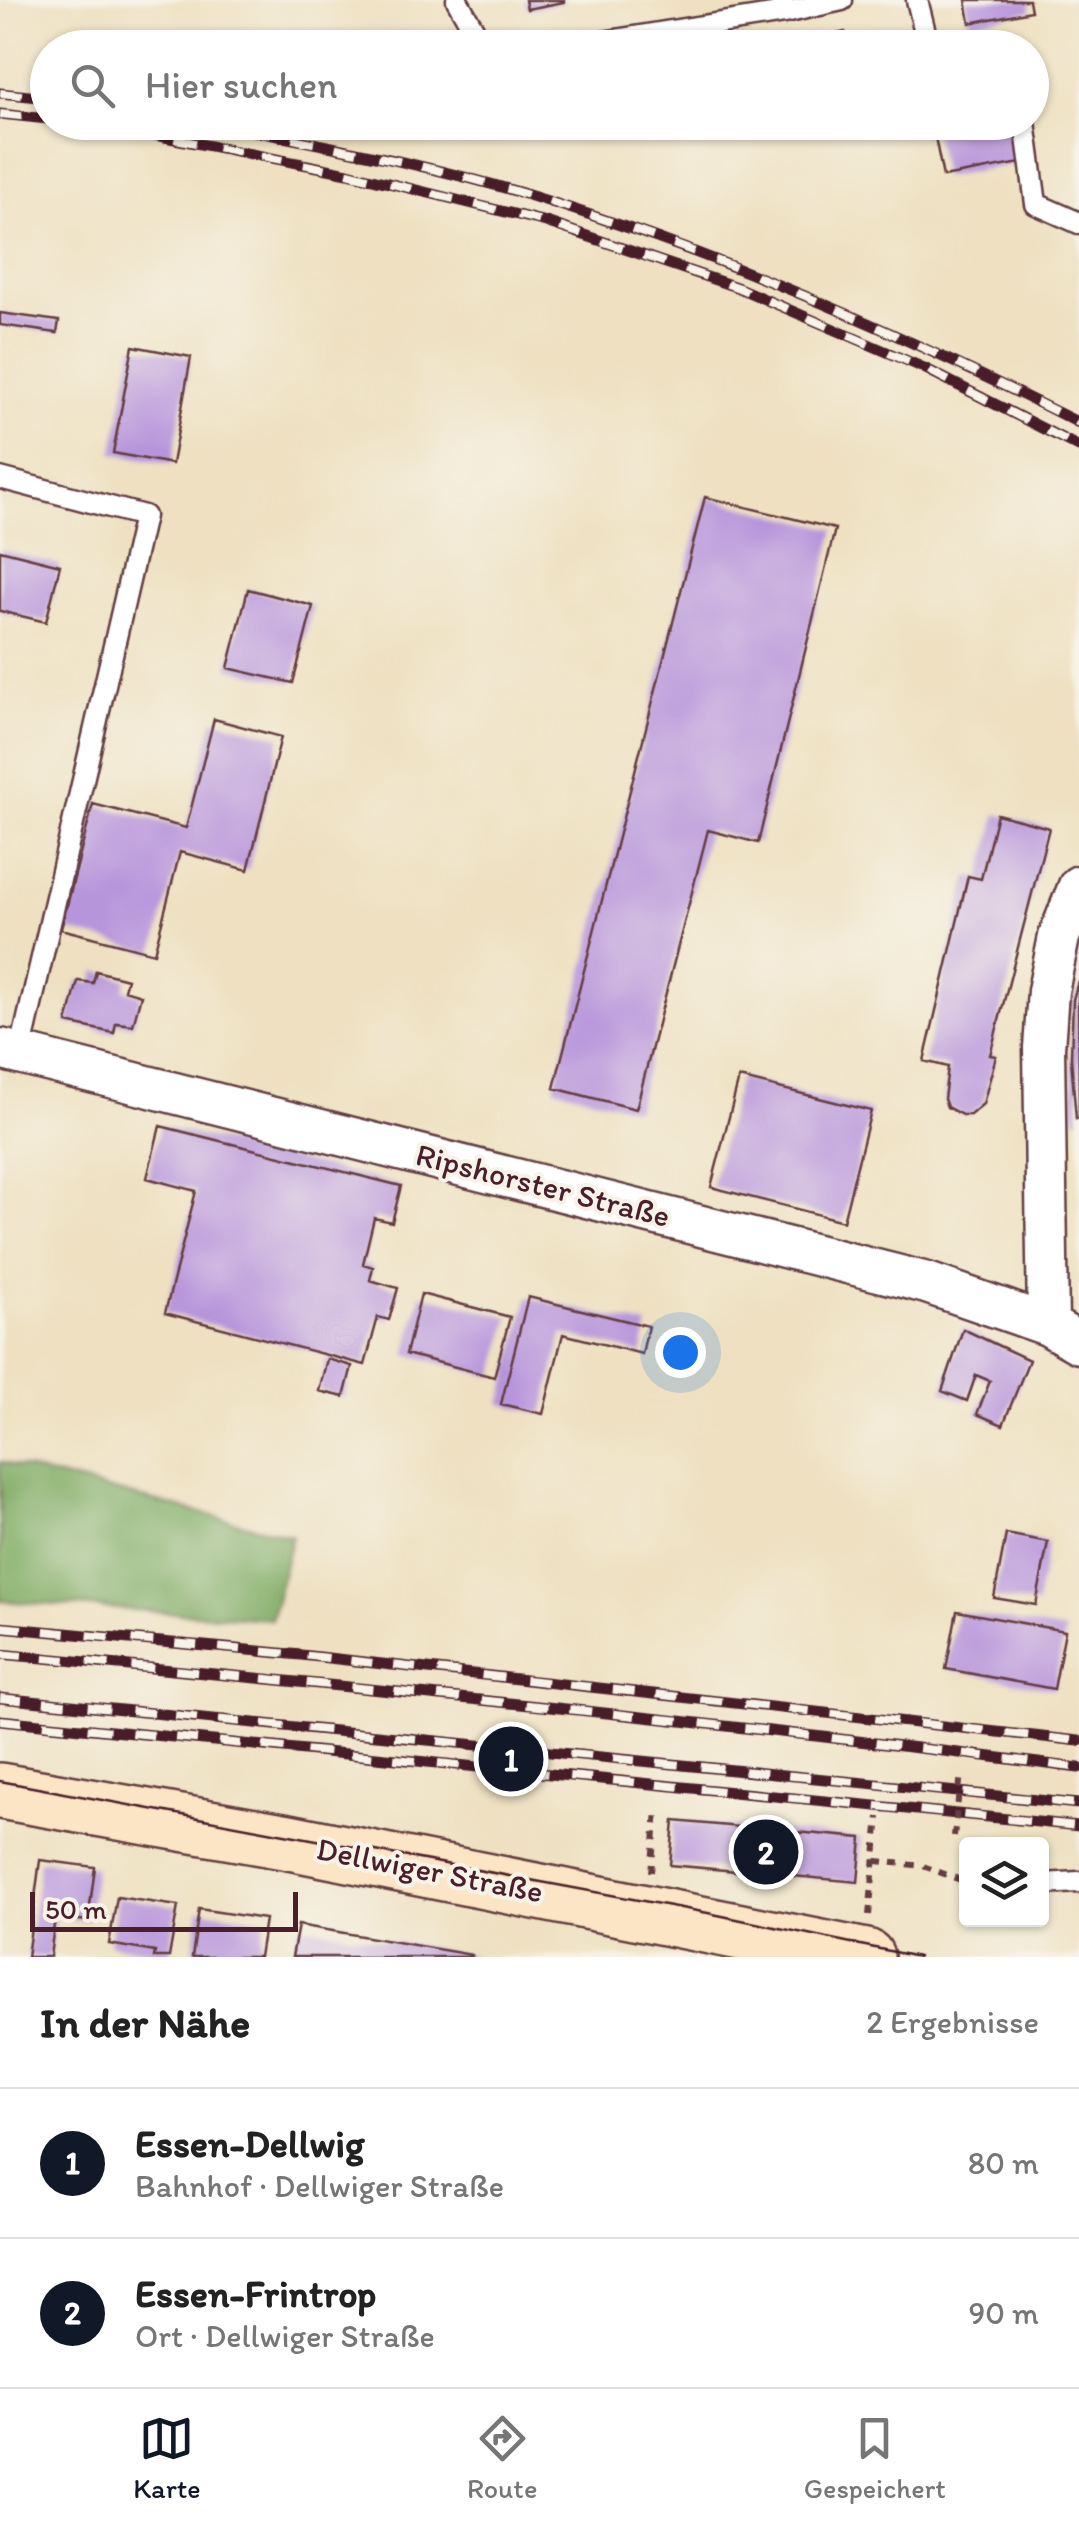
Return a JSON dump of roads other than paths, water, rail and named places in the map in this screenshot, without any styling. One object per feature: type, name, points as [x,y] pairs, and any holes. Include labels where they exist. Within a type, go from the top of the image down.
[{"type":"main road","name":"Dellwiger Straße","points":[[0,1791],[289,1842],[871,1957]]},
{"type":"street","points":[[1063,1334],[1044,1048],[1048,991],[1060,937],[1079,886]]},
{"type":"street","name":"Ripshorster Straße","points":[[10,1051],[927,1283],[1063,1334]]},
{"type":"lane","points":[[457,0],[474,30]]},
{"type":"lane","points":[[658,30],[783,6],[842,0]]},
{"type":"lane","points":[[917,0],[924,30]]},
{"type":"lane","points":[[1027,140],[1036,204],[1079,222]]},
{"type":"lane","points":[[0,478],[144,516],[10,1051]]},
{"type":"lane","points":[[1049,1884],[1079,1882]]},
{"type":"tram line","points":[[0,1781],[708,1913],[918,1957]]},
{"type":"railway","points":[[0,93],[30,96]]},
{"type":"railway","points":[[0,114],[30,117]]},
{"type":"railway","points":[[180,140],[348,173],[546,222],[739,288],[924,368],[1079,447]]},
{"type":"railway","points":[[296,140],[468,178],[689,250],[821,302],[1079,423]]},
{"type":"railway","points":[[0,1627],[301,1655],[1079,1741]]},
{"type":"railway","points":[[0,1654],[540,1706],[1079,1768]]},
{"type":"railway","points":[[0,1698],[1079,1804]]},
{"type":"railway","points":[[0,1720],[1079,1826]]},
{"type":"place","name":"Essen-Dellwig","points":[[511,1759]]},
{"type":"place","name":"Essen-Frintrop","points":[[766,1852]]}]
